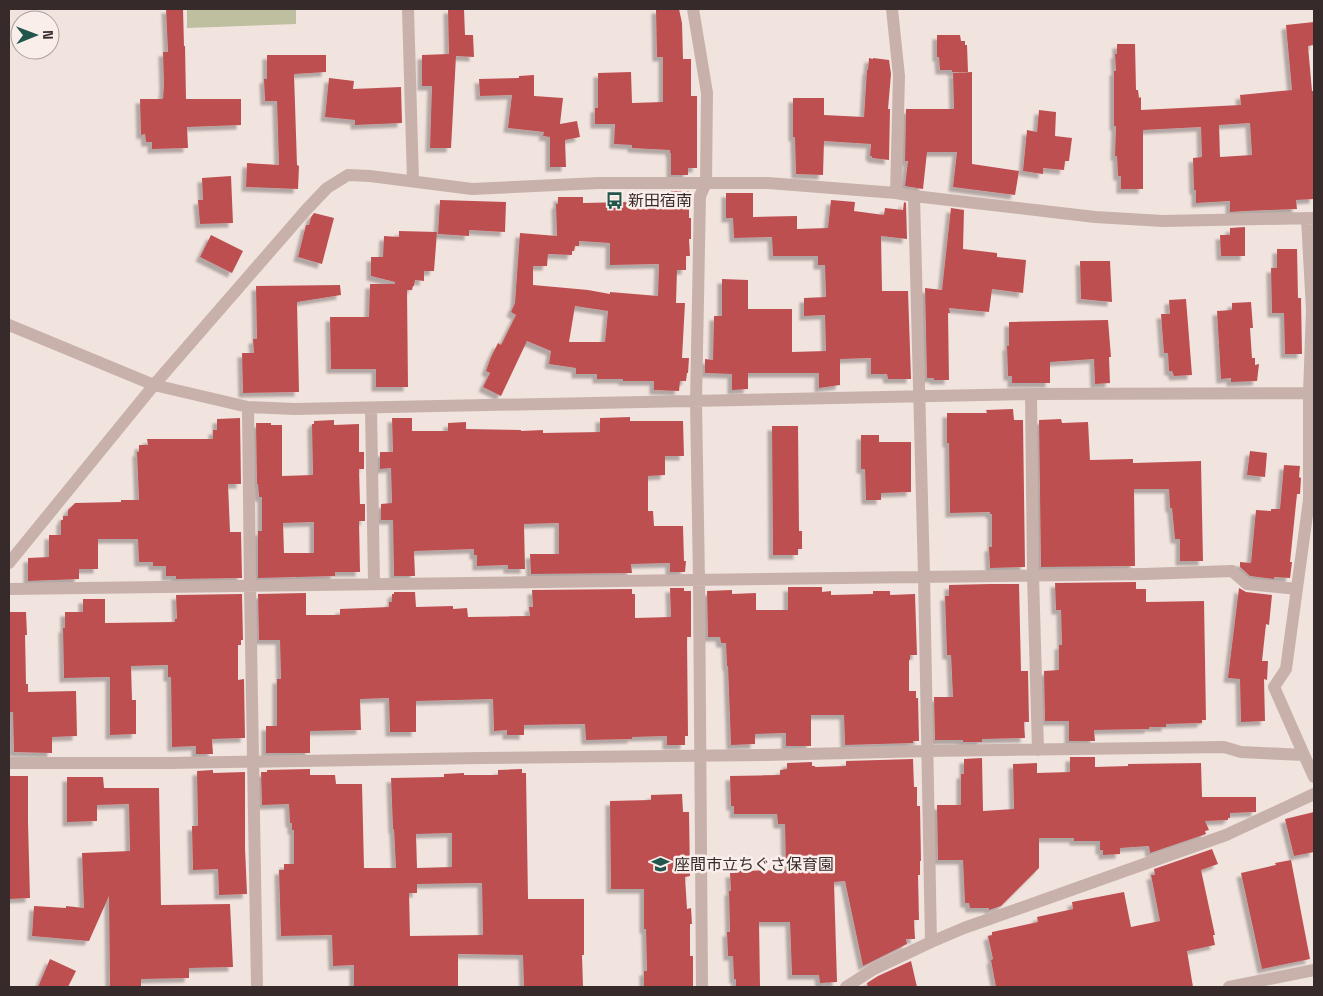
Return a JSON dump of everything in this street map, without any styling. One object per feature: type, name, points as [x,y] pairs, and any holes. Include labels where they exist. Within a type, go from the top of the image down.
[{"type":"street","points":[[408,9],[413,181]]},
{"type":"street","points":[[693,9],[707,93],[706,183],[700,196],[696,402],[702,987]]},
{"type":"street","points":[[892,9],[899,76],[896,193]]},
{"type":"street","points":[[9,563],[154,385],[307,209],[327,188],[348,175],[472,189],[600,183],[768,183],[896,193],[1096,217],[1163,221],[1311,218],[1312,310],[1309,393],[1309,500],[1286,668],[1274,687],[1314,777]]},
{"type":"street","points":[[914,196],[931,942]]},
{"type":"street","points":[[9,325],[154,385],[248,407],[295,409],[371,408],[1031,394],[1309,393]]},
{"type":"street","points":[[1031,394],[1033,575],[1038,750]]},
{"type":"street","points":[[248,407],[257,987]]},
{"type":"street","points":[[371,408],[374,584]]},
{"type":"street","points":[[9,589],[1232,571],[1247,584],[1296,589]]},
{"type":"street","points":[[9,763],[253,762],[1224,747],[1241,752],[1304,755]]},
{"type":"street","points":[[846,987],[874,969],[964,928],[1226,835],[1314,794]]},
{"type":"street","points":[[1229,987],[1314,970]]},
{"type":"green space","points":[[187,9],[296,9],[296,24],[187,28]]},
{"type":"building","points":[[166,9],[183,9],[186,99],[241,99],[241,125],[187,127],[188,148],[152,149],[152,142],[146,142],[145,134],[141,135],[140,99],[163,99],[163,52],[168,52]]},
{"type":"building","points":[[448,9],[464,9],[465,35],[473,35],[474,57],[456,56],[451,148],[430,148],[432,86],[422,86],[422,55],[449,54]]},
{"type":"building","points":[[656,9],[679,9],[682,23],[683,59],[691,59],[691,96],[697,96],[697,168],[688,168],[688,175],[671,175],[670,150],[632,148],[632,145],[614,144],[615,124],[595,124],[595,108],[598,108],[598,73],[631,72],[632,103],[663,102],[663,57],[657,57]]},
{"type":"building","points":[[1314,22],[1314,45],[1308,46],[1312,91],[1314,91],[1314,199],[1296,200],[1297,209],[1230,212],[1230,201],[1196,203],[1193,158],[1202,157],[1201,127],[1143,130],[1143,189],[1121,189],[1121,176],[1118,176],[1117,156],[1115,156],[1116,126],[1114,126],[1114,71],[1116,71],[1115,54],[1117,54],[1117,44],[1135,44],[1136,90],[1138,90],[1139,98],[1141,97],[1141,110],[1241,105],[1240,95],[1292,90],[1286,25]],"holes":[[[1250,123],[1252,155],[1220,157],[1219,125]]]},
{"type":"building","points":[[937,35],[960,35],[961,41],[965,41],[965,45],[967,45],[968,72],[940,70],[939,57],[937,57]]},
{"type":"building","points":[[267,55],[326,55],[326,72],[294,74],[297,165],[299,166],[298,189],[246,187],[247,163],[279,165],[277,101],[265,101],[264,79],[267,79]]},
{"type":"building","points":[[869,58],[889,60],[891,74],[888,109],[890,109],[889,160],[872,158],[870,156],[871,144],[824,141],[823,175],[796,174],[795,137],[793,137],[793,98],[824,98],[824,115],[864,117]]},
{"type":"building","points":[[972,72],[972,164],[1019,171],[1015,195],[953,187],[957,152],[927,152],[923,189],[905,186],[908,161],[905,161],[906,109],[954,109],[953,73]]},
{"type":"building","points":[[534,75],[534,96],[563,98],[560,124],[577,121],[580,137],[565,140],[566,167],[550,167],[550,137],[543,136],[544,132],[508,128],[512,95],[480,96],[479,79],[519,78],[519,76]]},
{"type":"building","points":[[329,78],[354,81],[353,89],[401,87],[402,123],[355,125],[355,120],[325,117]]},
{"type":"building","points":[[1039,110],[1056,112],[1055,136],[1072,138],[1069,161],[1065,161],[1064,170],[1043,168],[1043,174],[1023,171],[1027,130],[1037,132]]},
{"type":"building","points":[[231,176],[233,223],[200,224],[198,200],[203,200],[202,178]]},
{"type":"building","points":[[671,191],[689,191],[689,218],[691,218],[690,256],[686,256],[686,270],[677,270],[676,303],[685,303],[682,358],[689,358],[686,381],[680,381],[679,391],[654,390],[654,381],[597,379],[597,374],[576,374],[576,368],[549,364],[551,351],[527,341],[501,396],[483,387],[490,373],[486,371],[491,357],[498,343],[501,345],[516,315],[511,312],[515,303],[520,233],[557,236],[556,204],[558,204],[558,197],[583,197],[583,203],[629,202],[629,198],[663,199],[663,196],[671,196]],"holes":[[[579,241],[610,243],[610,265],[659,264],[658,296],[610,292],[610,294],[533,285],[533,266],[547,266],[548,254],[572,255],[575,246],[579,246]],[[575,306],[608,311],[605,342],[569,342]]]},
{"type":"building","points":[[726,193],[753,193],[753,217],[797,216],[797,229],[828,228],[831,200],[855,202],[854,211],[884,215],[885,208],[903,210],[904,202],[906,203],[907,239],[881,236],[882,291],[908,291],[911,379],[888,379],[887,374],[871,374],[871,358],[840,359],[840,385],[819,388],[819,373],[748,373],[748,389],[732,390],[732,374],[705,373],[705,359],[713,360],[714,316],[722,316],[722,279],[748,280],[748,309],[792,309],[792,352],[826,351],[825,315],[804,316],[804,298],[826,297],[825,265],[818,265],[818,256],[773,256],[772,237],[734,238],[733,218],[726,218]]},
{"type":"building","points":[[440,200],[506,202],[505,232],[469,230],[469,236],[438,234]]},
{"type":"building","points":[[951,208],[964,210],[963,249],[997,253],[997,257],[1026,260],[1023,293],[992,289],[989,312],[949,308],[949,380],[934,380],[934,378],[927,378],[925,288],[942,290]]},
{"type":"building","points":[[314,213],[334,218],[322,264],[298,257],[306,225],[309,225]]},
{"type":"building","points":[[1245,227],[1245,256],[1221,256],[1220,235],[1230,235],[1230,228]]},
{"type":"building","points":[[399,231],[437,232],[434,271],[424,271],[424,281],[415,280],[412,290],[407,290],[408,387],[376,387],[376,369],[331,369],[330,317],[369,317],[370,284],[395,284],[395,282],[371,276],[371,257],[383,257],[384,236],[399,237]]},
{"type":"building","points":[[211,235],[243,251],[232,273],[200,257]]},
{"type":"building","points":[[1277,249],[1297,249],[1298,298],[1301,298],[1302,354],[1285,354],[1284,313],[1272,313],[1271,268],[1277,268]]},
{"type":"building","points":[[1080,261],[1110,261],[1112,302],[1081,299]]},
{"type":"building","points":[[340,285],[341,295],[297,302],[299,392],[243,393],[242,353],[254,353],[253,339],[257,339],[256,286]]},
{"type":"building","points":[[1186,299],[1192,375],[1174,376],[1172,371],[1169,371],[1168,353],[1164,353],[1161,314],[1170,314],[1169,300]]},
{"type":"building","points":[[1251,302],[1253,328],[1250,328],[1252,358],[1255,358],[1255,365],[1259,364],[1257,381],[1231,382],[1231,378],[1221,379],[1217,311],[1232,310],[1232,303]]},
{"type":"building","points":[[1108,320],[1111,357],[1109,357],[1110,383],[1095,384],[1094,359],[1050,362],[1050,383],[1012,383],[1012,376],[1008,376],[1007,346],[1009,346],[1009,322]]},
{"type":"building","points":[[1013,409],[1014,420],[1023,420],[1025,567],[990,568],[989,547],[992,547],[992,514],[990,512],[950,513],[947,413],[987,413],[986,410]]},
{"type":"building","points":[[630,417],[630,421],[683,421],[684,456],[665,456],[665,475],[648,476],[648,511],[653,511],[654,526],[683,526],[685,572],[670,572],[670,563],[631,564],[632,573],[531,574],[530,554],[559,554],[559,523],[524,524],[525,569],[508,569],[508,565],[477,566],[477,555],[474,555],[474,549],[414,551],[415,576],[394,576],[393,520],[381,520],[381,504],[392,503],[391,468],[380,469],[380,452],[393,452],[392,418],[412,418],[412,431],[448,431],[448,423],[466,422],[466,429],[543,430],[543,433],[600,432],[600,418]]},
{"type":"building","points":[[240,418],[241,484],[228,484],[230,532],[241,532],[242,578],[176,579],[176,576],[166,576],[166,566],[153,566],[153,562],[139,562],[138,539],[98,539],[98,569],[79,569],[79,579],[28,581],[28,558],[49,557],[49,535],[61,535],[61,520],[63,520],[63,516],[68,516],[68,510],[75,503],[139,500],[137,452],[139,452],[139,445],[148,445],[147,439],[213,439],[213,430],[217,430],[217,419]]},
{"type":"building","points":[[1061,419],[1062,423],[1088,422],[1090,460],[1133,459],[1133,463],[1201,461],[1203,561],[1180,561],[1180,539],[1175,539],[1169,489],[1134,489],[1135,566],[1041,567],[1039,420]]},
{"type":"building","points":[[334,420],[334,425],[359,424],[359,452],[364,452],[364,469],[359,469],[360,504],[365,504],[365,521],[359,521],[360,572],[335,572],[335,576],[258,578],[258,531],[262,531],[262,497],[259,497],[257,484],[256,423],[282,425],[282,476],[313,475],[312,424],[314,424],[314,421]],"holes":[[[314,522],[314,553],[284,553],[283,523]]]},
{"type":"building","points":[[772,426],[798,426],[799,531],[802,531],[802,549],[798,549],[798,555],[773,555]]},
{"type":"building","points":[[861,435],[879,435],[879,442],[911,442],[911,492],[881,493],[881,500],[866,500],[865,469],[861,469]]},
{"type":"building","points":[[1250,451],[1267,453],[1265,477],[1247,475]]},
{"type":"building","points":[[1284,465],[1300,466],[1299,477],[1301,478],[1300,494],[1297,494],[1290,578],[1274,577],[1274,579],[1250,576],[1240,567],[1240,562],[1251,563],[1256,510],[1271,511],[1271,509],[1280,509]]},
{"type":"building","points":[[1136,582],[1136,589],[1146,589],[1146,602],[1204,601],[1206,720],[1202,720],[1202,723],[1166,724],[1166,727],[1149,727],[1149,729],[1094,730],[1095,741],[1069,741],[1069,721],[1045,721],[1044,671],[1059,670],[1059,645],[1062,645],[1061,610],[1056,610],[1055,583]]},
{"type":"building","points":[[1019,584],[1021,671],[1028,671],[1029,722],[1024,722],[1025,738],[982,739],[982,742],[935,740],[934,697],[953,697],[951,655],[947,655],[945,596],[949,596],[949,585]]},
{"type":"building","points":[[788,587],[822,587],[822,592],[831,591],[831,595],[873,594],[873,591],[890,591],[890,595],[915,594],[917,655],[910,655],[909,691],[916,691],[916,698],[918,698],[919,741],[913,741],[913,743],[845,745],[844,715],[811,715],[811,746],[786,746],[786,733],[755,734],[755,744],[731,745],[726,643],[721,643],[720,637],[708,637],[707,591],[732,590],[732,594],[756,593],[756,610],[788,610]]},
{"type":"building","points":[[670,588],[684,588],[684,591],[691,591],[691,637],[687,637],[688,736],[685,736],[685,745],[667,745],[667,736],[586,740],[585,724],[524,725],[524,735],[507,735],[507,730],[494,731],[493,699],[416,701],[416,732],[390,732],[389,698],[360,699],[361,730],[310,731],[310,753],[266,753],[266,726],[277,726],[277,679],[281,679],[280,640],[259,640],[258,594],[306,593],[306,615],[340,615],[340,609],[389,607],[389,602],[392,602],[392,594],[394,592],[415,592],[416,607],[453,606],[453,609],[467,608],[468,617],[530,616],[529,607],[533,607],[532,590],[632,589],[632,594],[635,594],[635,618],[671,617]]},
{"type":"building","points":[[1239,588],[1246,592],[1272,595],[1269,625],[1266,624],[1262,661],[1268,661],[1267,680],[1264,679],[1265,721],[1241,722],[1240,679],[1228,678]]},
{"type":"building","points":[[242,594],[243,640],[241,640],[241,645],[238,645],[238,680],[244,679],[245,738],[212,739],[213,754],[196,754],[196,746],[172,747],[171,677],[168,677],[168,665],[131,666],[132,700],[136,700],[136,734],[110,735],[110,677],[64,678],[63,628],[65,628],[65,612],[83,612],[83,599],[105,599],[105,623],[175,622],[175,619],[177,619],[176,595]]},
{"type":"building","points":[[9,612],[26,612],[26,684],[28,684],[28,692],[76,691],[77,736],[52,737],[52,753],[14,752],[13,712],[9,712]]},
{"type":"building","points":[[1070,757],[1095,757],[1095,767],[1128,766],[1128,764],[1201,763],[1202,797],[1256,797],[1256,812],[1230,813],[1228,820],[1205,821],[1209,830],[1205,831],[1206,834],[1150,853],[1149,846],[1120,848],[1120,854],[1103,855],[1103,850],[1100,850],[1100,841],[1074,841],[1074,838],[1039,838],[1039,868],[1001,906],[989,910],[989,908],[970,908],[969,903],[965,903],[963,860],[938,860],[937,805],[961,805],[961,774],[964,774],[964,759],[982,758],[983,811],[1014,809],[1013,764],[1037,763],[1037,773],[1070,772]]},
{"type":"building","points":[[913,759],[914,787],[917,787],[917,806],[920,806],[921,861],[920,875],[918,875],[919,920],[914,920],[915,939],[906,939],[907,944],[863,966],[845,881],[834,882],[837,982],[820,983],[819,975],[792,975],[790,922],[759,922],[760,987],[736,987],[733,956],[728,956],[727,932],[730,932],[730,873],[735,873],[735,871],[786,870],[785,824],[778,824],[777,814],[734,814],[734,806],[731,806],[730,776],[780,775],[780,770],[787,769],[787,763],[812,762],[812,766],[815,767],[846,766],[846,761]]},
{"type":"building","points":[[310,769],[310,775],[335,775],[336,784],[362,784],[364,868],[396,868],[391,778],[444,777],[444,774],[464,773],[464,775],[498,775],[498,770],[522,769],[522,773],[526,773],[528,899],[584,899],[583,987],[524,987],[523,955],[458,954],[458,987],[354,987],[354,965],[333,966],[332,935],[281,936],[279,870],[284,870],[284,864],[294,864],[294,830],[292,830],[292,823],[290,823],[289,804],[262,805],[261,772],[267,772],[267,770]],"holes":[[[452,833],[452,867],[417,868],[416,834]],[[482,883],[483,935],[410,936],[409,893],[417,893],[417,884]]]},
{"type":"building","points":[[213,770],[213,773],[245,772],[247,894],[219,895],[218,869],[193,870],[192,826],[198,826],[197,771]]},
{"type":"building","points":[[9,776],[28,776],[30,898],[9,899]]},
{"type":"building","points":[[67,777],[103,777],[104,788],[159,788],[161,905],[230,904],[233,967],[189,968],[189,978],[141,979],[141,987],[110,987],[109,896],[89,941],[32,936],[34,906],[84,908],[82,853],[130,851],[129,804],[97,805],[97,821],[67,822]]},
{"type":"building","points":[[682,794],[683,812],[689,812],[690,876],[685,877],[687,909],[691,908],[690,956],[693,956],[693,987],[644,987],[644,971],[647,971],[644,889],[611,889],[610,801],[651,800],[651,795]]},
{"type":"building","points":[[1314,812],[1314,852],[1294,856],[1285,819]]},
{"type":"building","points":[[1212,849],[1218,864],[1201,870],[1215,935],[1213,935],[1215,945],[1187,951],[1193,987],[996,987],[988,936],[992,935],[992,932],[1038,922],[1037,917],[1073,909],[1072,902],[1124,892],[1131,927],[1160,921],[1151,875],[1155,875],[1154,869]]},
{"type":"building","points":[[1291,860],[1310,959],[1262,969],[1241,873]]},
{"type":"building","points":[[50,959],[76,971],[68,987],[38,987]]},
{"type":"building","points":[[911,961],[917,987],[868,987],[867,983],[878,976]]},
{"type":"place","name":"新田宿南","points":[[614,200]]},
{"type":"place","name":"座間市立ちぐさ保育園","points":[[660,864]]}]
